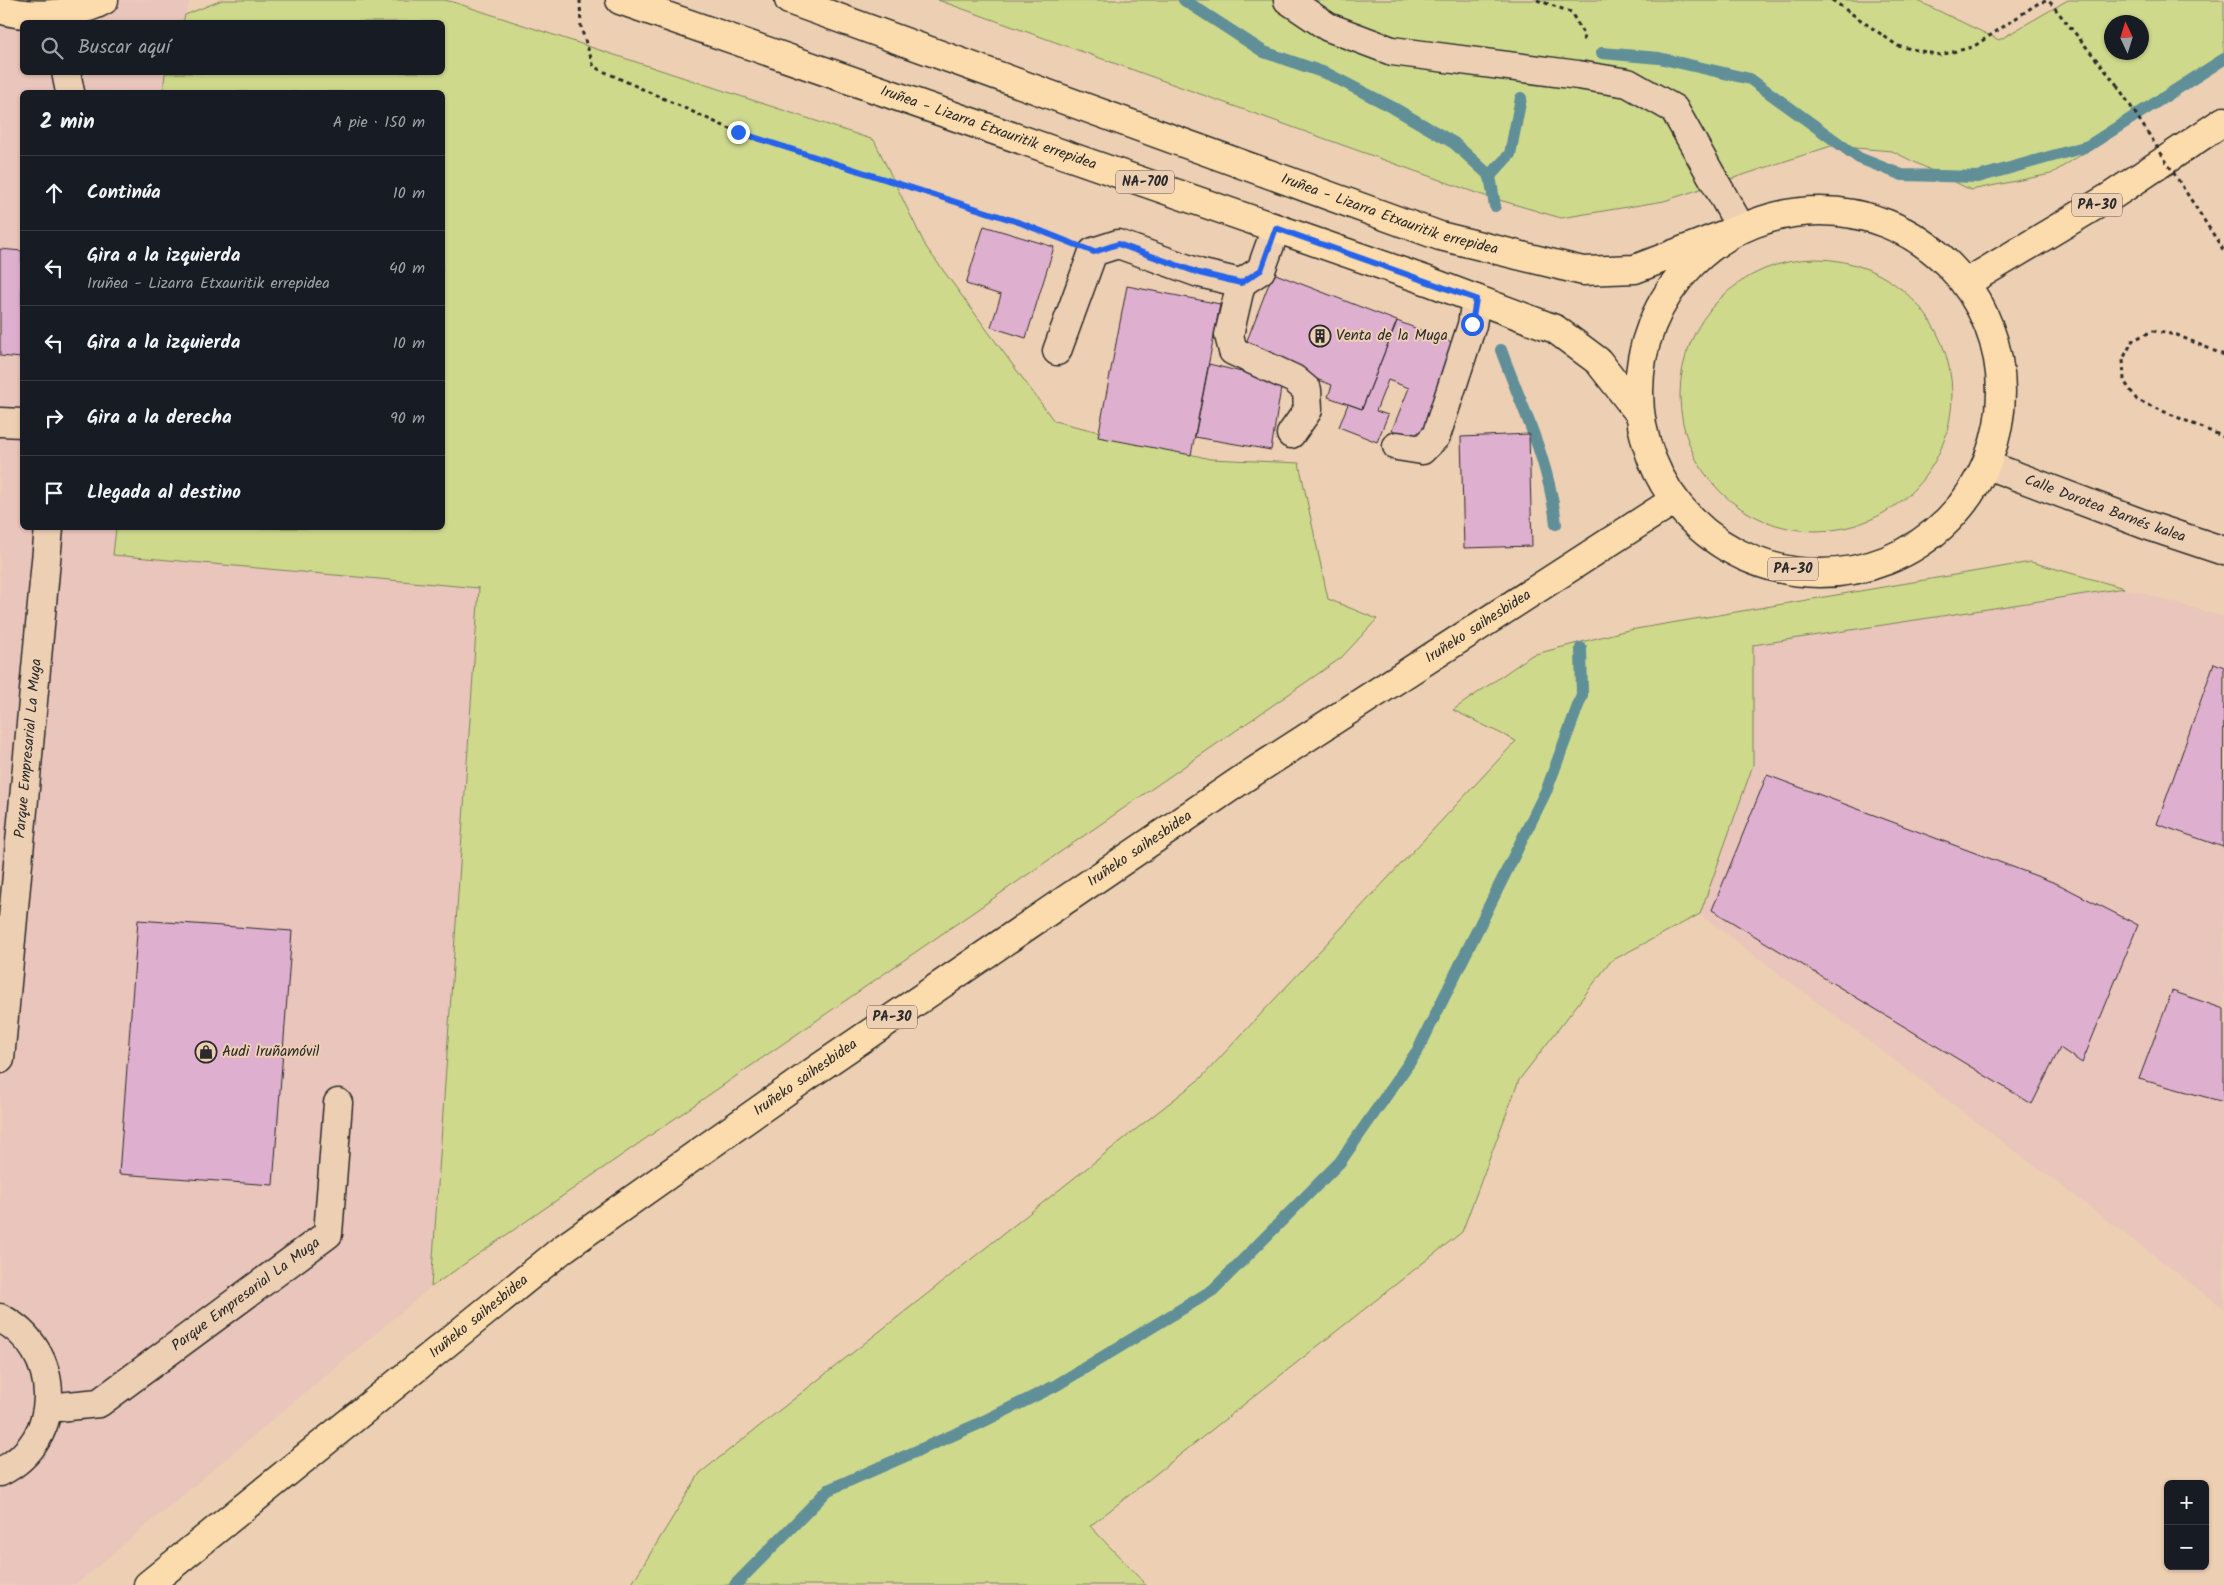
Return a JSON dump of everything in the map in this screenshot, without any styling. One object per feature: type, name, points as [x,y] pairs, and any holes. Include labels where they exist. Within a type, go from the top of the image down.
[{"type":"main road","points":[[0,9],[10,13],[55,18],[104,0]]},
{"type":"main road","name":"Iruñea - Lizarra Etxauritik errepidea","points":[[620,0],[1276,228],[1555,329],[1598,361],[1638,413]]},
{"type":"main road","name":"Iruñea - Lizarra Etxauritik errepidea","points":[[789,0],[1440,236],[1574,269],[1583,271],[1635,269],[1741,228]]},
{"type":"main road","name":"PA-30","points":[[1966,283],[2113,195],[2224,121]]},
{"type":"main road","name":"PA-30","points":[[1801,211],[1864,216],[1921,241],[1966,283],[1990,327],[2001,375],[1999,424],[1987,465],[1948,521],[1897,556],[1837,572],[1775,568],[1718,543],[1673,500],[1650,458],[1638,413],[1641,356],[1660,304],[1695,259],[1741,228],[1801,211]]},
{"type":"main road","name":"Iruñeko saihesbidea","points":[[148,1585],[564,1248],[816,1070],[1244,778],[1673,500]]},
{"type":"street","points":[[1288,0],[1328,27],[1392,51],[1628,83],[1674,109],[1741,228]]},
{"type":"street","points":[[67,75],[70,90]]},
{"type":"street","points":[[1276,228],[1261,270],[1241,283],[1229,335],[1233,351],[1294,379],[1307,390],[1308,410],[1291,434]]},
{"type":"street","points":[[1058,351],[1094,252],[1118,244],[1199,273],[1241,283]]},
{"type":"street","points":[[1397,446],[1422,450],[1436,436],[1472,324],[1476,299]]},
{"type":"street","points":[[0,422],[20,423]]},
{"type":"street","name":"Calle Dorotea Barnés kalea","points":[[1987,465],[2146,525],[2224,551]]},
{"type":"street","name":"Parque Empresarial La Muga","points":[[0,1059],[48,530]]},
{"type":"street","name":"Parque Empresarial La Muga","points":[[48,1408],[99,1403],[328,1234],[338,1102]]},
{"type":"street","points":[[0,1318],[23,1334],[40,1355],[48,1381],[48,1408],[40,1433],[24,1455],[0,1472]]},
{"type":"path","points":[[580,0],[581,28],[594,67],[738,132],[1021,223],[1094,252]]},
{"type":"path","points":[[1537,0],[1570,12],[1584,35],[1582,45]]},
{"type":"path","points":[[1832,0],[1898,46],[1940,55],[1973,47],[2040,2],[2049,1],[2117,85],[2224,251]]},
{"type":"path","points":[[2224,355],[2177,335],[2154,331],[2133,340],[2123,359],[2124,381],[2137,400],[2224,437]]},
{"type":"shaded area","points":[[0,0],[190,0],[184,20],[20,20],[20,75],[165,75],[163,90],[20,90],[20,530],[116,530],[114,555],[479,587],[431,1287],[75,1585],[0,1585]]},
{"type":"shaded area","points":[[2124,588],[2224,617],[2224,1308],[1700,914],[1753,765],[1753,645]]},
{"type":"green space","points":[[222,0],[444,0],[874,140],[926,247],[1054,421],[1210,459],[1299,463],[1328,599],[1377,619],[1341,658],[431,1287],[479,588],[113,555],[116,530],[445,530],[445,90],[163,90],[165,75],[445,75],[445,20],[184,20],[185,15]]},
{"type":"green space","points":[[938,0],[1916,0],[1999,40],[2068,0],[2224,0],[2224,63],[2051,174],[1971,190],[1892,151],[1831,146],[1664,201],[1561,218],[1479,194]]},
{"type":"green space","points":[[1816,259],[1843,262],[1868,269],[1891,282],[1912,299],[1929,320],[1942,343],[1949,368],[1952,395],[1949,422],[1942,447],[1929,470],[1912,491],[1891,508],[1868,521],[1843,528],[1816,531],[1789,528],[1764,521],[1741,508],[1720,491],[1703,470],[1690,447],[1683,422],[1680,395],[1683,368],[1690,343],[1703,320],[1720,299],[1741,282],[1764,269],[1789,262]]},
{"type":"green space","points":[[2031,562],[2124,588],[1753,645],[1753,765],[1700,914],[1611,961],[1519,1080],[1462,1232],[1090,1526],[1146,1585],[631,1585],[700,1473],[1201,1078],[1516,741],[1453,710],[1532,655],[1624,631]]},
{"type":"building","points":[[984,226],[1054,247],[1026,338],[991,327],[1001,295],[966,284]]},
{"type":"building","points":[[0,249],[20,251],[20,358],[0,356]]},
{"type":"building","name":"Venta de la Muga","points":[[1273,273],[1397,321],[1362,409],[1328,397],[1332,385],[1243,351]]},
{"type":"building","points":[[1127,286],[1220,304],[1191,455],[1098,437]]},
{"type":"building","points":[[1397,321],[1459,345],[1421,442],[1392,430],[1409,388],[1388,380],[1376,411],[1388,415],[1377,442],[1339,427],[1348,404],[1362,409]]},
{"type":"building","points":[[1209,364],[1282,382],[1271,450],[1195,437]]},
{"type":"building","points":[[1529,434],[1532,546],[1464,548],[1461,437]]},
{"type":"building","points":[[2214,663],[2224,667],[2223,847],[2157,824]]},
{"type":"building","points":[[1767,775],[2058,884],[2138,925],[2082,1063],[2060,1048],[2032,1104],[1712,910]]},
{"type":"building","name":"Audi Iruñamóvil","points":[[138,920],[292,931],[273,1185],[119,1174]]},
{"type":"building","points":[[2172,991],[2224,1009],[2224,1102],[2139,1079]]},
{"type":"waterway","points":[[1184,0],[1264,52],[1328,74],[1392,107],[1454,143],[1490,176],[1495,206]]},
{"type":"waterway","points":[[1602,53],[1659,58],[1750,79],[1859,158],[1902,175],[1978,177],[2088,146],[2224,59]]},
{"type":"waterway","points":[[1490,176],[1510,154],[1521,98]]},
{"type":"waterway","points":[[1501,350],[1548,478],[1556,524]]},
{"type":"waterway","points":[[735,1585],[828,1490],[976,1425],[1055,1386],[1213,1290],[1340,1162],[1418,1050],[1547,789],[1582,695],[1581,648]]},
{"type":"place","name":"Venta de la Muga","points":[[1320,336]]},
{"type":"place","name":"Audi Iruñamóvil","points":[[206,1052]]},
{"type":"route","points":[[738,132],[1021,223],[1094,252],[1118,244],[1199,273],[1241,283],[1261,270],[1276,228],[1476,299],[1472,324]]}]
